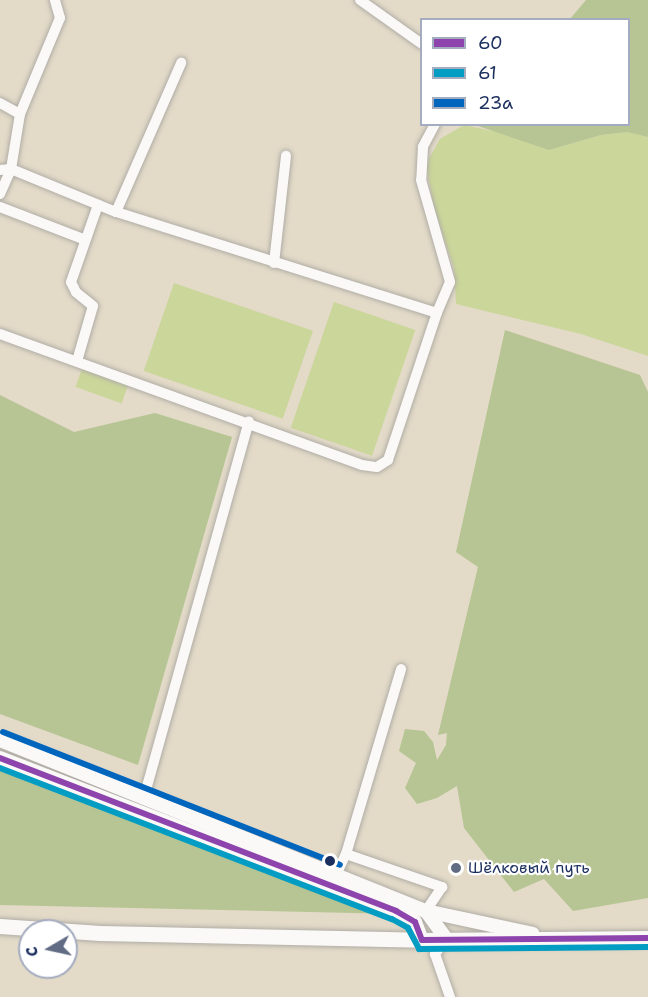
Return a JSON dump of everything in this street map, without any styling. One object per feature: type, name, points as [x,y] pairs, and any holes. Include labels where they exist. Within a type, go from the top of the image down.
[{"type":"highway","points":[[0,927],[100,933],[422,940],[648,938]]},
{"type":"main road","points":[[0,740],[337,873],[426,911],[509,931],[565,939]]},
{"type":"main road","points":[[0,758],[414,922],[422,940]]},
{"type":"main road","points":[[331,888],[337,873]]},
{"type":"main road","points":[[426,911],[446,939]]},
{"type":"street","points":[[0,194],[20,114],[60,18],[55,0]]},
{"type":"street","points":[[360,0],[420,43]]},
{"type":"street","points":[[116,212],[181,63]]},
{"type":"street","points":[[0,103],[20,114]]},
{"type":"street","points":[[0,334],[377,467],[388,460],[437,313],[450,282],[421,180],[423,147],[434,126]]},
{"type":"street","points":[[274,264],[286,156]]},
{"type":"street","points":[[6,169],[116,212],[274,264],[437,313]]},
{"type":"street","points":[[77,361],[93,306],[71,286],[83,239],[98,205]]},
{"type":"street","points":[[0,207],[83,239]]},
{"type":"street","points":[[144,798],[249,421]]},
{"type":"street","points":[[337,873],[346,854],[401,669]]},
{"type":"street","points":[[346,854],[446,888],[426,911]]},
{"type":"street","points":[[446,939],[435,954],[450,997]]},
{"type":"green space","points":[[586,0],[648,0],[648,137],[627,132],[601,135],[549,150],[478,126],[630,126],[630,18],[571,18]]},
{"type":"green space","points":[[462,126],[520,137],[549,150],[601,135],[627,132],[648,137],[648,356],[581,334],[456,304],[454,268],[434,209],[426,164],[440,139]]},
{"type":"green space","points":[[174,283],[313,331],[283,419],[144,371]]},
{"type":"green space","points":[[334,302],[415,330],[372,456],[291,428]]},
{"type":"green space","points":[[505,330],[640,375],[648,392],[648,898],[573,911],[544,879],[514,892],[464,828],[457,786],[437,798],[417,804],[405,788],[416,763],[399,751],[405,729],[424,731],[433,742],[437,760],[446,745],[447,733],[438,735],[478,567],[456,552]]},
{"type":"green space","points":[[83,366],[129,383],[122,403],[75,387]]},
{"type":"green space","points":[[0,395],[74,432],[155,413],[232,437],[138,765],[0,714]]},
{"type":"green space","points":[[0,761],[398,914],[0,905]]},
{"type":"transit line","name":"23a","points":[[3,732],[340,865]]},
{"type":"transit line","name":"60","points":[[0,758],[396,911],[415,922],[422,940],[648,938]]},
{"type":"transit line","name":"61","points":[[0,768],[392,919],[408,928],[419,949],[648,947]]},
{"type":"place","name":"Шёлковый путь","points":[[456,868]]}]
